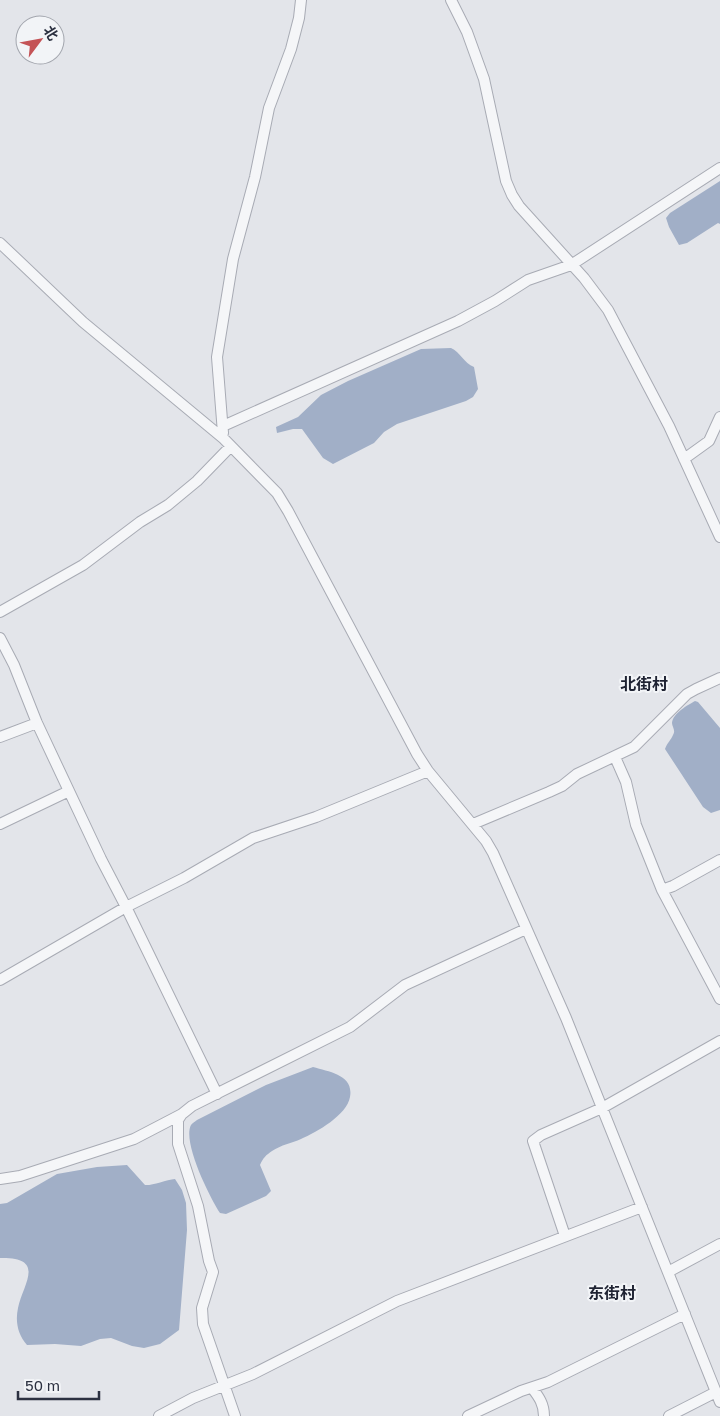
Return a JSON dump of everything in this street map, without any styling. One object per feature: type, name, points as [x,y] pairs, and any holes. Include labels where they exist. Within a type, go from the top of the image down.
[{"type":"street","points":[[227,442],[222,426],[217,357],[233,259],[255,177],[269,108],[291,49],[299,18],[301,0]]},
{"type":"street","points":[[451,0],[467,32],[484,79],[506,181],[512,195],[532,222],[571,264],[608,310],[669,426],[720,536]]},
{"type":"street","points":[[222,426],[458,321],[528,280],[571,264],[720,168]]},
{"type":"street","points":[[0,244],[83,322],[227,442],[277,493],[428,772],[486,841],[566,1018],[718,1397],[669,1416]]},
{"type":"street","points":[[684,459],[710,441],[720,417]]},
{"type":"street","points":[[0,612],[83,565],[140,522],[168,505],[197,481],[227,442]]},
{"type":"street","points":[[0,638],[14,664],[36,722],[101,859],[217,1094]]},
{"type":"street","points":[[473,824],[562,786],[577,774],[634,747],[687,694],[720,678]]},
{"type":"street","points":[[0,737],[36,722]]},
{"type":"street","points":[[615,757],[626,782],[636,825],[662,890],[720,999]]},
{"type":"street","points":[[0,980],[126,907],[184,878],[253,838],[316,816],[428,772]]},
{"type":"street","points":[[0,824],[69,791]]},
{"type":"street","points":[[662,890],[673,886],[720,860]]},
{"type":"street","points":[[0,1179],[20,1176],[134,1139],[182,1114],[192,1106],[350,1026],[368,1015],[406,985],[526,929]]},
{"type":"street","points":[[565,1236],[533,1141],[541,1135],[602,1108],[720,1041]]},
{"type":"street","points":[[182,1114],[178,1120],[178,1144],[198,1206],[213,1272],[202,1308],[202,1324],[236,1416]]},
{"type":"street","points":[[159,1416],[193,1398],[253,1374],[397,1301],[642,1207]]},
{"type":"street","points":[[668,1272],[720,1244]]},
{"type":"street","points":[[468,1416],[555,1379],[685,1314]]},
{"type":"street","points":[[532,1388],[541,1400],[544,1416]]},
{"type":"water","points":[[720,181],[720,224],[718,223],[687,243],[679,245],[666,218],[670,213]]},
{"type":"water","points":[[451,348],[474,367],[478,389],[473,397],[466,401],[397,424],[384,432],[374,443],[333,464],[323,458],[302,429],[277,433],[276,427],[298,417],[321,395],[348,381],[421,349]]},
{"type":"water","points":[[695,701],[698,702],[720,728],[720,810],[711,813],[703,807],[665,749],[674,733],[673,719],[681,710]]},
{"type":"water","points":[[313,1067],[345,1079],[350,1090],[348,1104],[323,1127],[301,1139],[275,1149],[262,1160],[260,1165],[271,1191],[266,1196],[226,1214],[220,1213],[198,1170],[190,1144],[189,1133],[191,1125],[197,1120],[266,1085]]},
{"type":"water","points":[[127,1165],[145,1185],[175,1179],[182,1190],[186,1203],[187,1230],[179,1330],[160,1344],[144,1348],[132,1346],[111,1338],[100,1339],[81,1346],[55,1344],[27,1345],[19,1333],[17,1318],[18,1308],[27,1281],[28,1267],[23,1262],[14,1259],[0,1258],[0,1204],[7,1203],[57,1174],[97,1167]]},
{"type":"district","name":"北街村","points":[[644,684]]},
{"type":"district","name":"东街村","points":[[612,1293]]}]
